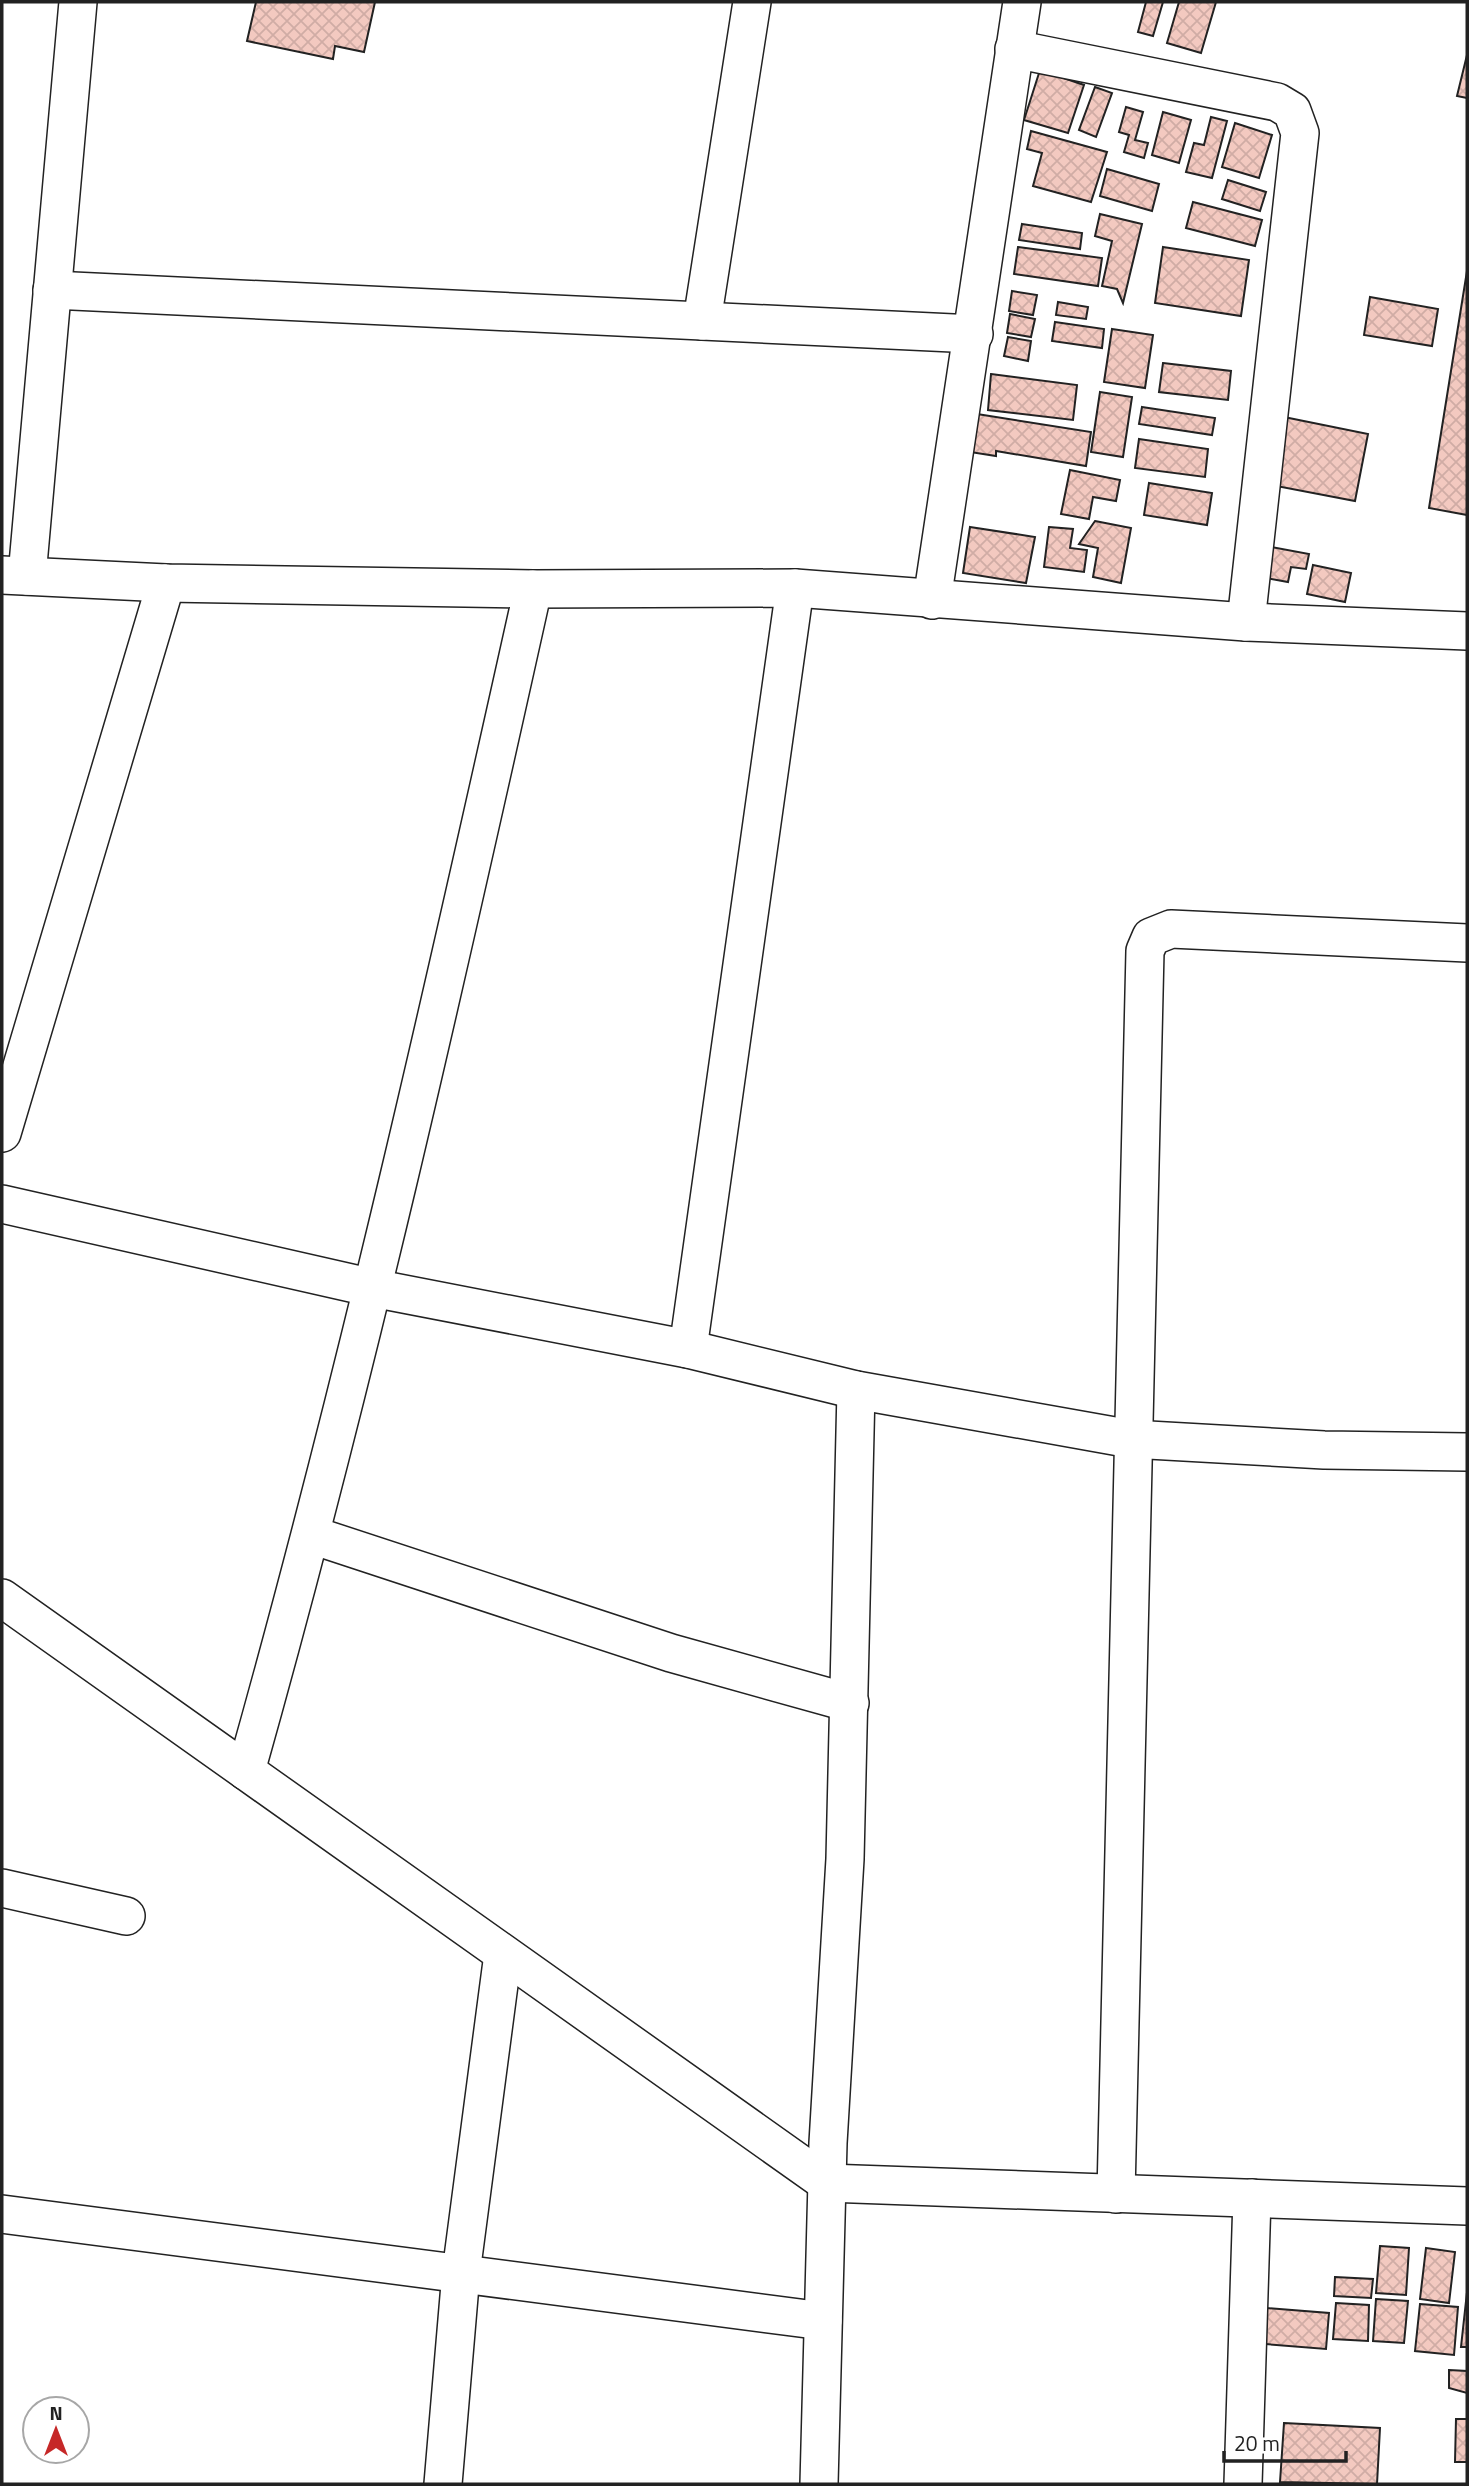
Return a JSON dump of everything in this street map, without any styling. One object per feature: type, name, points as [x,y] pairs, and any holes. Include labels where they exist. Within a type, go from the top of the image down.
[{"type":"street","points":[[78,2],[52,290],[14,575],[166,583],[533,589],[795,588],[1246,622],[1467,631]]},
{"type":"street","points":[[702,321],[752,2]]},
{"type":"street","points":[[932,600],[1022,2]]},
{"type":"street","points":[[1014,49],[1277,102],[1292,111],[1300,133],[1246,622]]},
{"type":"street","points":[[52,290],[974,334]]},
{"type":"street","points":[[2,1133],[166,583]]},
{"type":"street","points":[[688,1349],[795,588]]},
{"type":"street","points":[[246,1771],[312,1535],[373,1288],[440,1011],[533,589]]},
{"type":"street","points":[[1116,2193],[1131,1439],[1145,951],[1151,937],[1171,929],[1467,943]]},
{"type":"street","points":[[2,1203],[373,1288],[688,1349],[856,1390],[1131,1439],[1324,1450],[1467,1452]]},
{"type":"street","points":[[819,2484],[827,2183],[845,1859],[856,1390]]},
{"type":"street","points":[[312,1535],[671,1653],[850,1703]]},
{"type":"street","points":[[2,1598],[827,2183],[1467,2206]]},
{"type":"street","points":[[2,1888],[126,1916]]},
{"type":"street","points":[[443,2484],[461,2273],[503,1954]]},
{"type":"street","points":[[1243,2484],[1252,2198]]},
{"type":"street","points":[[2,2214],[823,2321]]},
{"type":"building","points":[[256,2],[375,2],[364,52],[335,46],[333,59],[247,41]]},
{"type":"building","points":[[1146,2],[1163,2],[1153,36],[1138,32]]},
{"type":"building","points":[[1179,2],[1216,2],[1201,53],[1167,43]]},
{"type":"building","points":[[1467,55],[1467,98],[1457,96]]},
{"type":"building","points":[[1040,70],[1084,85],[1068,133],[1024,120]]},
{"type":"building","points":[[1095,87],[1112,93],[1096,137],[1079,130]]},
{"type":"building","points":[[1126,107],[1143,112],[1135,140],[1148,143],[1144,158],[1124,152],[1129,135],[1119,132]]},
{"type":"building","points":[[1163,112],[1191,120],[1179,163],[1152,155]]},
{"type":"building","points":[[1211,117],[1227,121],[1212,178],[1186,172],[1194,143],[1204,145]]},
{"type":"building","points":[[1235,123],[1272,135],[1259,178],[1222,167]]},
{"type":"building","points":[[1031,131],[1107,152],[1091,202],[1033,186],[1042,153],[1027,149]]},
{"type":"building","points":[[1107,169],[1159,184],[1152,211],[1100,196]]},
{"type":"building","points":[[1228,180],[1266,192],[1260,211],[1222,199]]},
{"type":"building","points":[[1193,202],[1262,220],[1255,246],[1186,228]]},
{"type":"building","points":[[1100,214],[1142,224],[1123,303],[1117,289],[1102,286],[1112,241],[1095,236]]},
{"type":"building","points":[[1022,224],[1082,233],[1080,249],[1019,240]]},
{"type":"building","points":[[1018,247],[1102,258],[1098,286],[1014,274]]},
{"type":"building","points":[[1163,247],[1249,260],[1241,316],[1155,303]]},
{"type":"building","points":[[1467,271],[1467,515],[1429,508]]},
{"type":"building","points":[[1012,291],[1037,295],[1033,315],[1009,311]]},
{"type":"building","points":[[1370,297],[1438,309],[1432,346],[1364,335]]},
{"type":"building","points":[[1058,302],[1088,307],[1086,319],[1056,315]]},
{"type":"building","points":[[1010,314],[1035,319],[1031,337],[1007,333]]},
{"type":"building","points":[[1055,322],[1104,329],[1102,348],[1052,341]]},
{"type":"building","points":[[1112,329],[1153,335],[1145,388],[1104,382]]},
{"type":"building","points":[[1008,337],[1031,341],[1028,361],[1004,356]]},
{"type":"building","points":[[1163,363],[1231,371],[1228,400],[1159,392]]},
{"type":"building","points":[[991,374],[1077,385],[1073,420],[988,410]]},
{"type":"building","points":[[1100,392],[1132,397],[1123,457],[1091,452]]},
{"type":"building","points":[[1142,407],[1215,418],[1212,435],[1139,424]]},
{"type":"building","points":[[977,414],[1091,432],[1086,466],[996,451],[996,456],[970,452]]},
{"type":"building","points":[[1284,417],[1368,434],[1355,501],[1271,485]]},
{"type":"building","points":[[1139,439],[1208,449],[1205,477],[1135,468]]},
{"type":"building","points":[[1070,470],[1120,480],[1116,501],[1093,497],[1089,519],[1061,514]]},
{"type":"building","points":[[1149,483],[1212,493],[1207,525],[1144,515]]},
{"type":"building","points":[[1095,521],[1131,528],[1121,583],[1093,577],[1098,548],[1079,544]]},
{"type":"building","points":[[970,527],[1035,537],[1026,583],[963,573]]},
{"type":"building","points":[[1049,527],[1073,529],[1070,548],[1087,550],[1084,572],[1044,567]]},
{"type":"building","points":[[1266,546],[1309,554],[1306,569],[1291,567],[1288,582],[1261,577]]},
{"type":"building","points":[[1313,565],[1351,573],[1345,602],[1307,594]]},
{"type":"building","points":[[1380,2246],[1409,2248],[1406,2295],[1376,2293]]},
{"type":"building","points":[[1426,2248],[1455,2252],[1449,2303],[1420,2299]]},
{"type":"building","points":[[1335,2277],[1373,2279],[1371,2298],[1334,2296]]},
{"type":"building","points":[[1467,2292],[1467,2347],[1461,2347]]},
{"type":"building","points":[[1376,2299],[1408,2301],[1404,2343],[1373,2341]]},
{"type":"building","points":[[1336,2303],[1369,2305],[1368,2341],[1333,2339]]},
{"type":"building","points":[[1420,2304],[1458,2307],[1454,2355],[1415,2351]]},
{"type":"building","points":[[1255,2307],[1329,2313],[1326,2349],[1252,2343]]},
{"type":"building","points":[[1449,2370],[1467,2371],[1467,2393],[1449,2388]]},
{"type":"building","points":[[1456,2419],[1467,2419],[1467,2462],[1455,2462]]},
{"type":"building","points":[[1284,2423],[1380,2428],[1377,2484],[1280,2482]]}]
